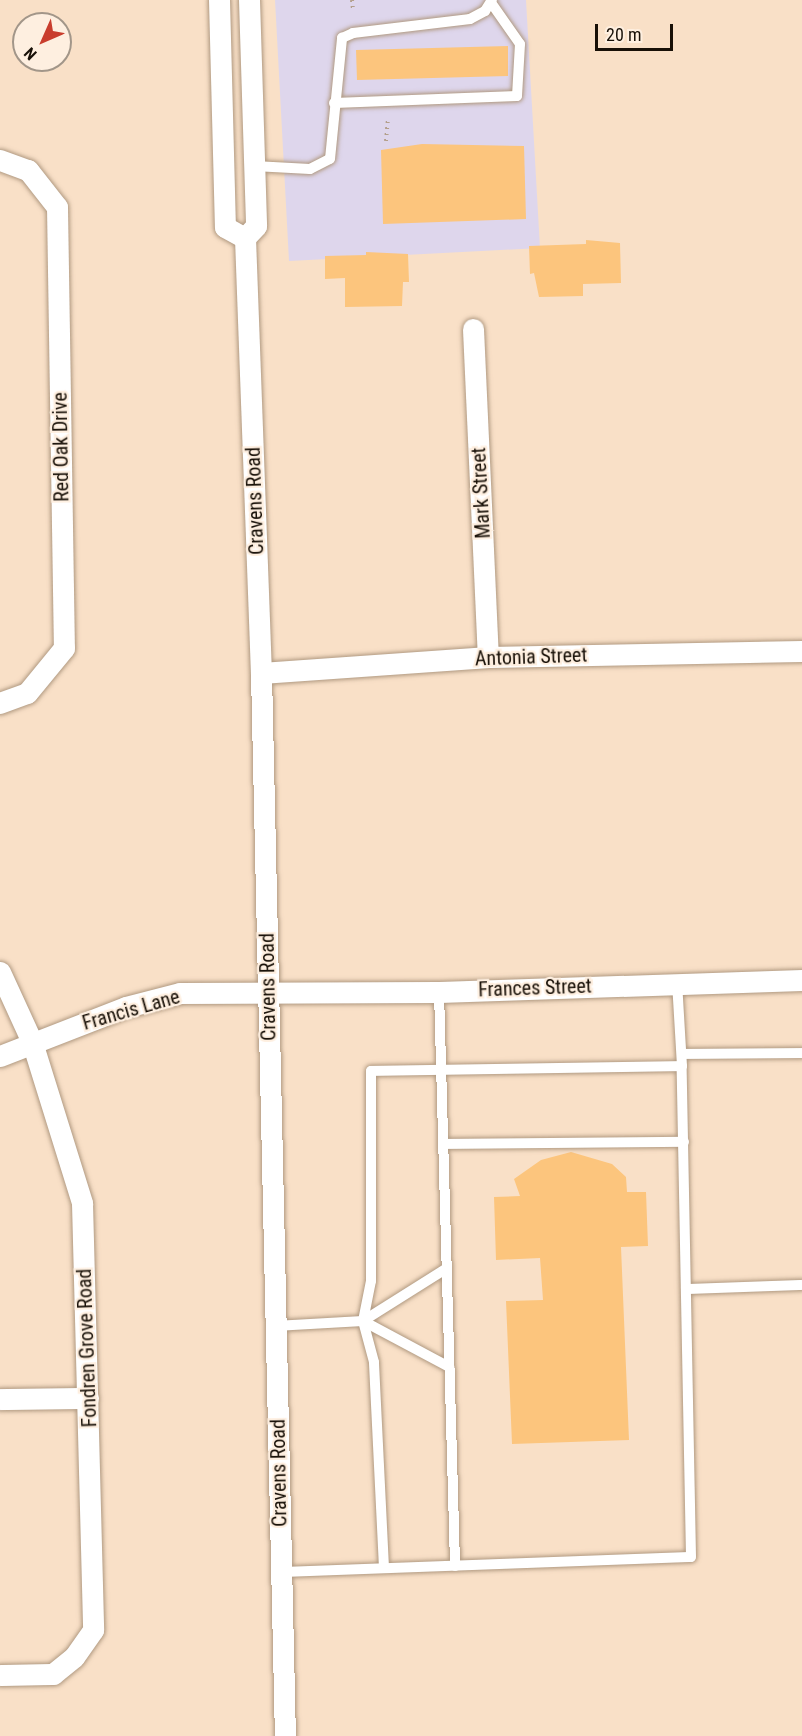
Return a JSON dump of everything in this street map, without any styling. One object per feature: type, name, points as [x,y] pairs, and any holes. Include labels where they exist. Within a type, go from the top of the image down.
[{"type":"street","points":[[219,0],[225,227],[245,238]]},
{"type":"street","name":"Cravens Road","points":[[249,0],[256,226],[245,238],[261,673],[285,1736]]},
{"type":"street","name":"Red Oak Drive","points":[[0,160],[28,170],[57,207],[64,648],[27,693],[0,703]]},
{"type":"street","name":"Mark Street","points":[[473,329],[488,657]]},
{"type":"street","name":"Antonia Street","points":[[261,673],[488,657],[802,651]]},
{"type":"street","name":"Fondren Grove Road","points":[[0,972],[32,1042],[82,1203],[93,1630],[74,1657],[53,1674],[0,1675]]},
{"type":"street","name":"Frances Street","points":[[268,994],[439,993],[677,982],[802,980]]},
{"type":"street","name":"Francis Lane","points":[[0,1056],[126,1007],[180,993],[268,994]]},
{"type":"street","points":[[0,1400],[88,1398]]},
{"type":"lane","points":[[254,166],[321,166],[330,159],[334,103],[339,49],[342,38],[349,34],[470,19],[492,2],[520,44],[517,96],[334,103]]},
{"type":"lane","points":[[281,1572],[691,1557],[682,1054],[677,982]]},
{"type":"lane","points":[[439,993],[455,1566]]},
{"type":"lane","points":[[682,1054],[802,1053]]},
{"type":"lane","points":[[384,1568],[374,1362],[363,1321],[371,1281],[370,1071],[682,1066]]},
{"type":"lane","points":[[443,1144],[684,1142]]},
{"type":"lane","points":[[275,1326],[363,1321],[447,1268]]},
{"type":"lane","points":[[686,1289],[802,1285]]},
{"type":"lane","points":[[363,1321],[449,1367]]},
{"type":"path","points":[[352,0],[353,9]]},
{"type":"path","points":[[386,141],[388,119]]},
{"type":"shaded area","points":[[275,0],[526,0],[540,248],[289,261]]},
{"type":"building","points":[[508,46],[508,76],[357,80],[356,50]]},
{"type":"building","points":[[422,144],[524,146],[526,219],[383,224],[381,150]]},
{"type":"building","points":[[586,240],[620,243],[621,283],[583,284],[583,296],[539,297],[534,273],[530,274],[529,246],[586,244]]},
{"type":"building","points":[[366,252],[408,254],[409,282],[403,282],[402,306],[345,307],[345,278],[325,279],[325,256],[366,255]]},
{"type":"building","points":[[571,1152],[612,1164],[626,1177],[627,1192],[646,1192],[648,1246],[621,1247],[629,1440],[512,1444],[506,1301],[543,1300],[540,1258],[496,1260],[494,1197],[520,1196],[514,1179],[541,1160]]}]
